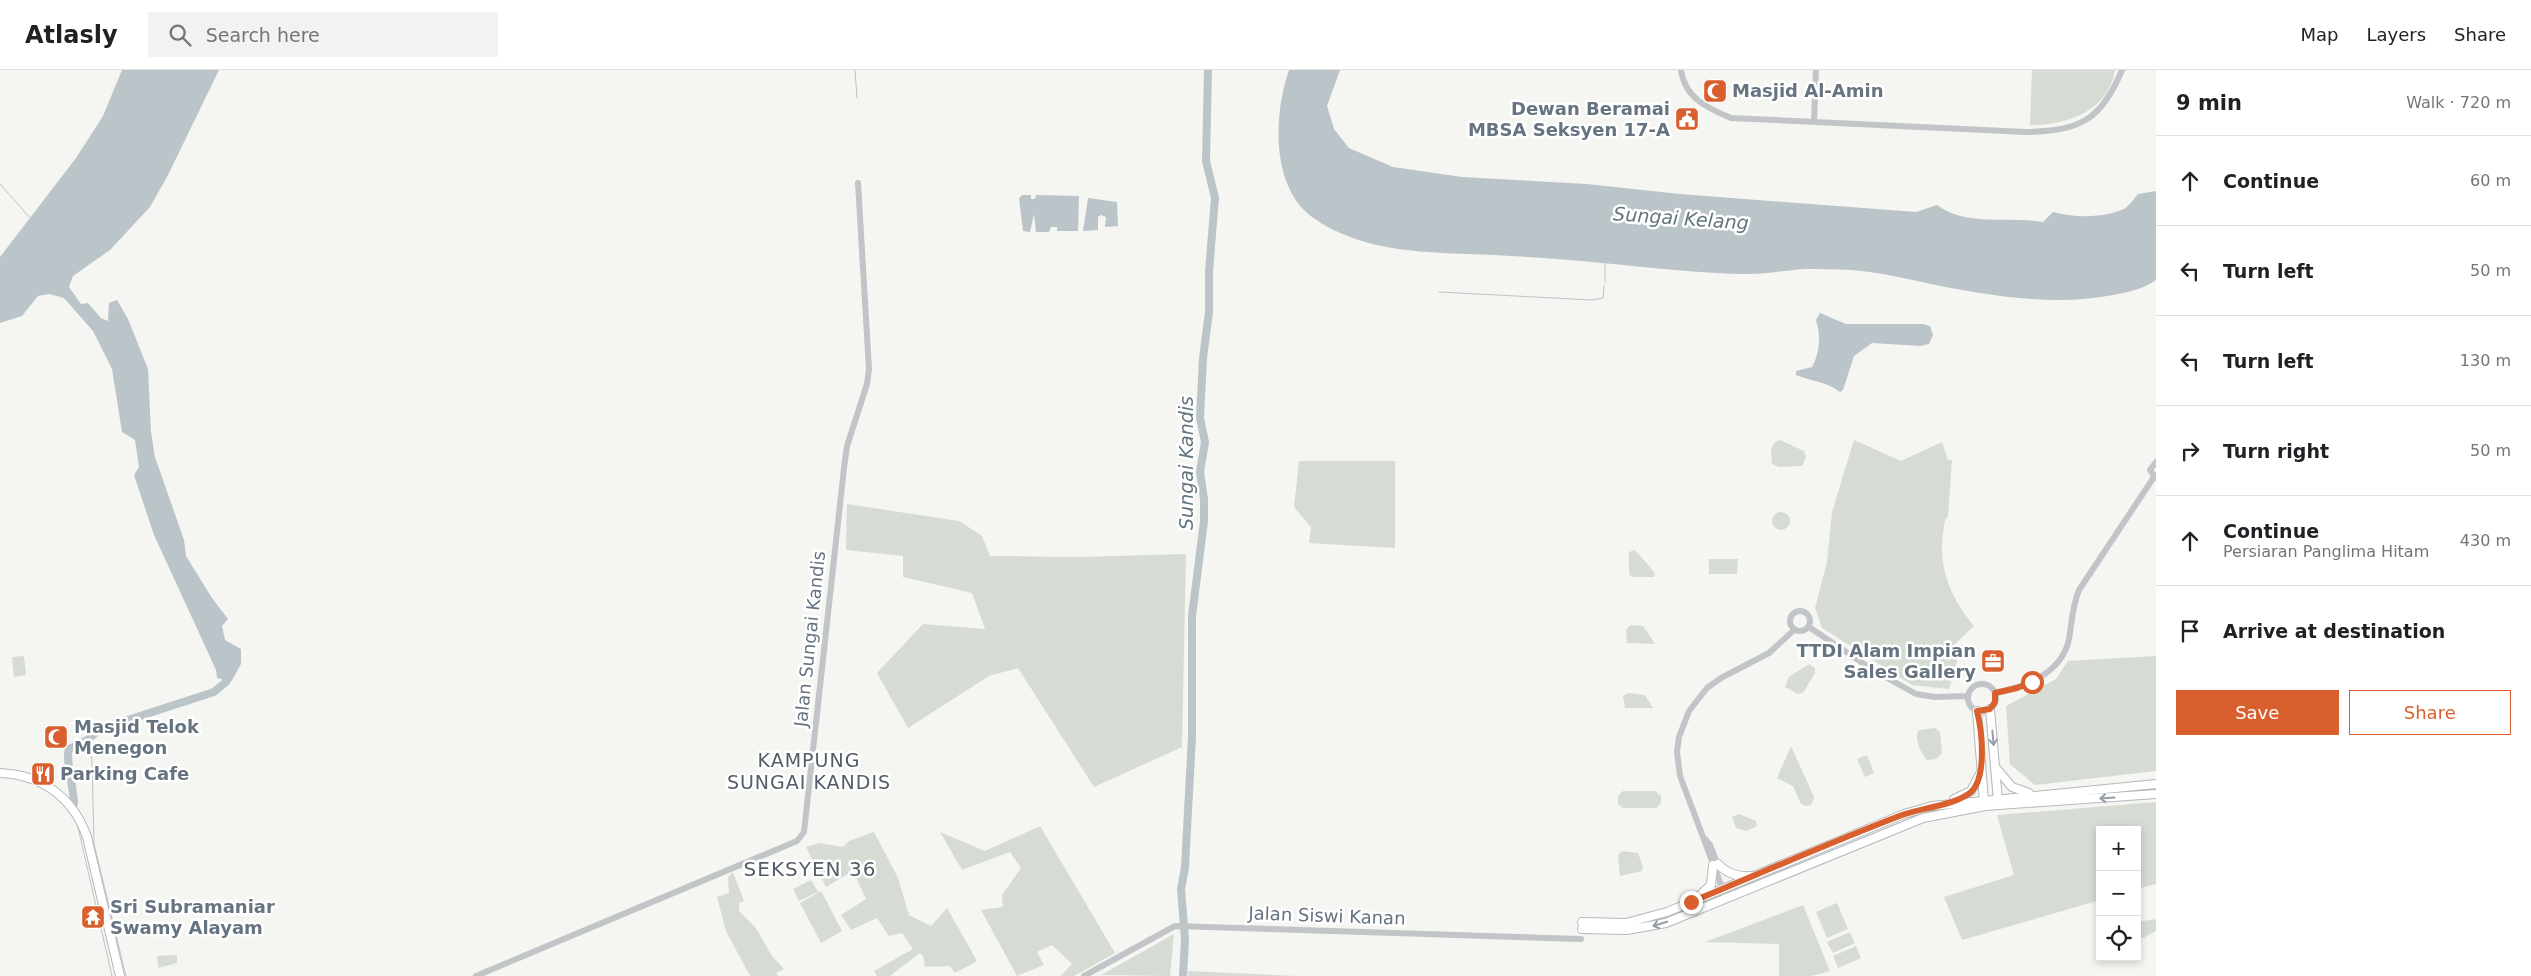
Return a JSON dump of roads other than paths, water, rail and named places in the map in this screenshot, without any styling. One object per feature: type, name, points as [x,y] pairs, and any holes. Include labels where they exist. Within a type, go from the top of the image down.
[{"type":"main road","points":[[1990,709],[1998,802]]},
{"type":"main road","points":[[1977,711],[1984,803]]},
{"type":"main road","points":[[1982,767],[1977,783],[1971,792],[1942,804],[1904,814],[1758,875],[1640,921],[1582,925],[1645,929],[1898,827],[1923,818],[1984,803]]},
{"type":"main road","points":[[1995,767],[2012,787],[2036,795]]},
{"type":"main road","points":[[0,773],[25,776],[44,783],[64,798],[82,823],[120,976]]},
{"type":"main road","points":[[1998,802],[2036,795],[2156,784]]},
{"type":"main road","points":[[1942,804],[2156,794]]},
{"type":"main road","points":[[1691,902],[1711,885],[1716,865],[1728,873],[1741,877],[1758,875]]},
{"type":"street","points":[[1681,70],[1686,86],[1698,102],[1731,118],[2026,132],[2060,130],[2078,124],[2092,116],[2107,101],[2122,70]]},
{"type":"street","points":[[1814,122],[1816,70]]},
{"type":"street","name":"Jalan Sungai Kandis","points":[[476,976],[796,841],[804,832],[845,460],[847,446],[869,375],[858,183]]},
{"type":"street","points":[[1995,693],[2032,682],[2057,663],[2069,640],[2074,601],[2079,590],[2155,477],[2150,470],[2156,462]]},
{"type":"street","points":[[1794,630],[1790,619],[1796,612],[1803,612],[1808,615],[1809,627]]},
{"type":"street","points":[[1809,627],[1873,670],[1916,694],[1935,697],[1968,696]]},
{"type":"street","points":[[1728,897],[1710,845],[1704,838],[1678,767],[1679,737],[1683,722],[1707,688],[1721,678],[1769,653],[1794,630],[1802,631],[1809,627]]},
{"type":"street","points":[[1981,684],[1990,686],[1995,693],[1995,702],[1990,709],[1977,711],[1970,705],[1968,696],[1972,688],[1981,684]]},
{"type":"street","name":"Jalan Siswi Kanan","points":[[1084,976],[1172,927],[1581,939]]},
{"type":"water","points":[[122,70],[219,70],[168,175],[150,207],[110,250],[73,276],[69,287],[81,304],[88,303],[101,318],[108,321],[109,303],[117,300],[128,319],[148,369],[151,432],[155,457],[184,540],[186,556],[212,598],[228,619],[222,626],[225,640],[241,649],[241,664],[231,682],[217,678],[216,670],[154,535],[134,475],[139,467],[135,440],[122,432],[112,369],[93,331],[64,298],[49,294],[38,296],[22,316],[0,323],[0,257],[76,158],[103,116]]},
{"type":"water","name":"Sungai Kelang","points":[[1289,70],[1340,70],[1327,106],[1334,129],[1349,148],[1393,167],[1462,177],[1587,184],[1680,194],[1916,212],[1937,205],[1948,212],[1961,216],[1988,220],[2030,220],[2043,222],[2053,212],[2088,216],[2116,212],[2126,208],[2138,194],[2156,191],[2156,280],[2141,288],[2113,295],[2070,300],[2049,300],[1984,294],[1885,274],[1850,270],[1805,269],[1756,274],[1712,273],[1548,258],[1423,252],[1377,245],[1354,239],[1312,217],[1298,204],[1289,187],[1282,168],[1279,148],[1279,127],[1280,107]]},
{"type":"water","points":[[1022,195],[1031,195],[1031,199],[1035,199],[1036,195],[1079,196],[1078,231],[1057,231],[1057,227],[1051,227],[1049,232],[1036,232],[1034,214],[1030,232],[1023,231],[1019,198]]},
{"type":"water","points":[[1088,198],[1117,202],[1118,226],[1105,227],[1106,217],[1101,215],[1098,217],[1098,230],[1083,231]]},
{"type":"water","points":[[1820,313],[1846,324],[1923,324],[1930,326],[1933,335],[1929,344],[1921,346],[1872,343],[1854,356],[1843,390],[1840,392],[1824,384],[1796,375],[1796,371],[1812,367],[1817,356],[1819,332],[1816,320]]},
{"type":"waterway","points":[[855,70],[857,98]]},
{"type":"waterway","name":"Sungai Kandis","points":[[1183,976],[1185,939],[1181,889],[1185,867],[1192,737],[1192,616],[1204,521],[1204,499],[1200,472],[1205,442],[1200,418],[1203,358],[1209,312],[1209,271],[1215,198],[1206,161],[1208,70]]},
{"type":"waterway","points":[[0,184],[31,219]]},
{"type":"waterway","points":[[1605,262],[1605,282]]},
{"type":"waterway","points":[[1439,292],[1592,300],[1603,298],[1604,286]]},
{"type":"waterway","points":[[74,803],[68,759],[69,749],[87,740],[100,729],[214,692],[226,682],[226,673]]},
{"type":"waterway","points":[[89,739],[92,763],[94,844],[126,976]]},
{"type":"waterway","points":[[77,823],[112,976]]},
{"type":"place","name":"Masjid Al-Amin","points":[[1715,91]]},
{"type":"place","name":"Dewan Beramai MBSA Seksyen 17-A","points":[[1687,119]]},
{"type":"place","name":"TTDI Alam Impian Sales Gallery","points":[[1993,661]]},
{"type":"place","name":"Masjid Telok Menegon","points":[[56,737]]},
{"type":"place","name":"Parking Cafe","points":[[43,774]]},
{"type":"place","name":"Sri Subramaniar Swamy Alayam","points":[[93,917]]},
{"type":"district","name":"KAMPUNG SUNGAI KANDIS","points":[[809,771]]},
{"type":"district","name":"SEKSYEN 36","points":[[810,869]]}]
